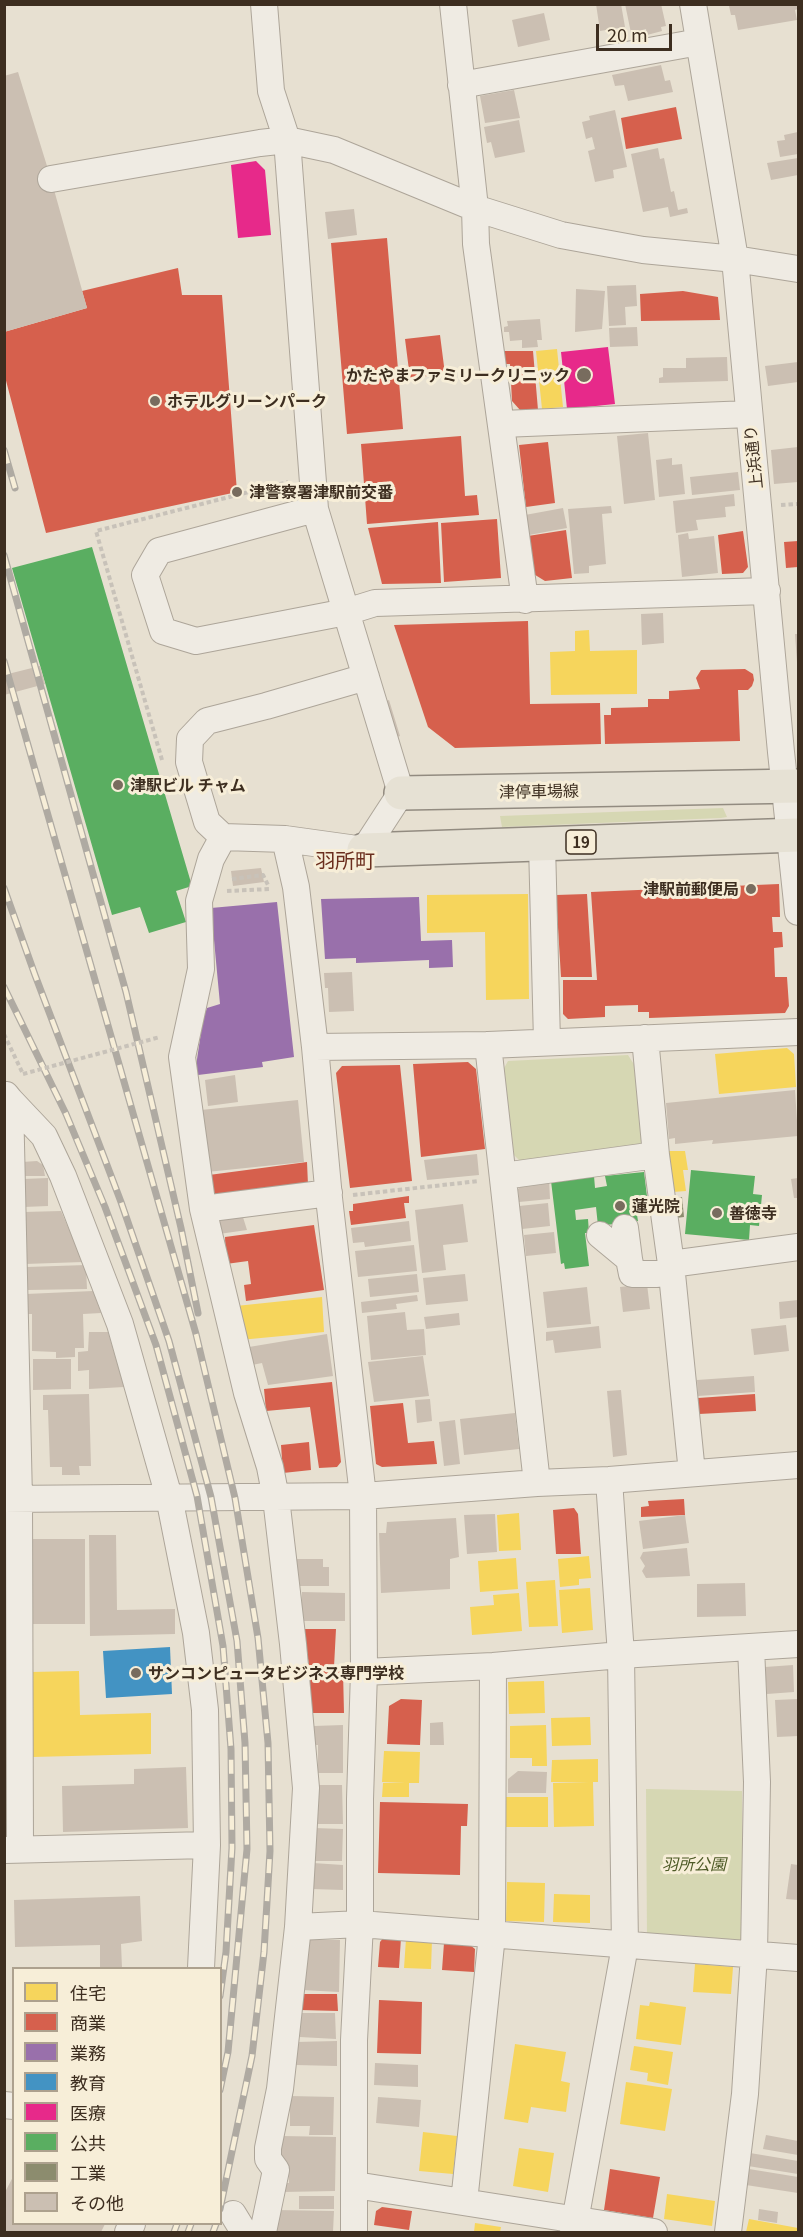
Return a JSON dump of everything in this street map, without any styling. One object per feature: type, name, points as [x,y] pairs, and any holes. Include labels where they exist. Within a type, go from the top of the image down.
[{"type":"main road","name":"津停車場線","points":[[401,793],[792,786]]},
{"type":"main road","name":"19","points":[[364,850],[795,835]]},
{"type":"street","points":[[264,4],[271,91],[287,140],[315,508],[346,612],[366,677],[401,793],[364,850],[285,839],[223,837],[207,822],[189,762],[190,739],[207,721],[366,677]]},
{"type":"street","points":[[453,4],[475,208],[476,244],[525,600]]},
{"type":"street","name":"上浜通り","points":[[693,4],[735,259],[767,591],[792,786],[798,912]]},
{"type":"street","points":[[461,85],[699,42]]},
{"type":"street","points":[[51,179],[260,142],[287,140],[334,150],[475,208],[561,235],[643,250],[798,268]]},
{"type":"street","points":[[502,424],[749,414]]},
{"type":"street","points":[[315,508],[159,551],[146,575],[163,631],[196,641],[346,612],[375,603],[767,591]]},
{"type":"street","points":[[223,837],[211,859],[199,901],[201,969],[182,1057],[203,1209],[247,1393],[270,1467],[276,1498],[293,1644],[306,1788],[298,1927],[280,2089],[268,2148],[268,2159],[276,2170],[263,2232]]},
{"type":"street","points":[[285,839],[296,887],[315,1047],[329,1196],[363,1496],[364,1672],[360,1798],[360,1924],[354,2040],[354,2232]]},
{"type":"street","points":[[542,844],[547,1042]]},
{"type":"street","points":[[315,1047],[488,1045],[798,1032]]},
{"type":"street","points":[[645,1038],[664,1269],[692,1473]]},
{"type":"street","points":[[488,1045],[537,1483]]},
{"type":"street","points":[[8,1097],[44,1136],[63,1176],[120,1324],[169,1497],[196,1633],[205,1710],[207,1845],[201,1967]]},
{"type":"street","points":[[8,1097],[12,1499],[12,1850],[207,1845]]},
{"type":"street","points":[[503,1176],[656,1155]]},
{"type":"street","points":[[203,1209],[329,1196]]},
{"type":"street","points":[[625,1228],[632,1274],[798,1247]]},
{"type":"street","points":[[600,1235],[629,1259]]},
{"type":"street","points":[[12,1499],[363,1496],[798,1466]]},
{"type":"street","points":[[574,2226],[624,1946],[621,1655],[609,1480]]},
{"type":"street","points":[[364,1672],[493,1666],[798,1644]]},
{"type":"street","points":[[728,2232],[745,2094],[754,1954],[757,1782],[751,1648]]},
{"type":"street","points":[[464,2202],[492,1935],[493,1666]]},
{"type":"street","points":[[298,1927],[360,1924],[798,1958]]},
{"type":"street","points":[[355,2185],[464,2202],[574,2226],[654,2232]]},
{"type":"path","points":[[232,879],[263,876]]},
{"type":"path","points":[[4,1034],[23,1074],[160,1037]]},
{"type":"path","points":[[329,1196],[489,1180],[503,1176]]},
{"type":"green space","points":[[723,808],[727,817],[502,827],[500,816]]},
{"type":"green space","points":[[628,1055],[635,1066],[644,1142],[637,1149],[523,1164],[514,1155],[503,1070],[508,1061]]},
{"type":"green space","name":"羽所公園","points":[[646,1789],[742,1791],[742,1938],[733,1946],[647,1939]]},
{"type":"building: 住宅","points":[[557,349],[563,407],[542,409],[536,351]]},
{"type":"building: 住宅","points":[[589,630],[590,651],[637,650],[637,694],[551,695],[550,652],[575,651],[575,631]]},
{"type":"building: 住宅","points":[[528,894],[529,999],[486,1000],[485,932],[427,933],[427,895]]},
{"type":"building: 住宅","points":[[787,1048],[794,1054],[796,1087],[719,1094],[715,1054]]},
{"type":"building: 住宅","points":[[669,1151],[685,1151],[688,1170],[683,1170],[686,1191],[673,1192]]},
{"type":"building: 住宅","points":[[322,1297],[324,1332],[240,1340],[236,1306]]},
{"type":"building: 住宅","points":[[519,1513],[521,1550],[499,1551],[497,1515]]},
{"type":"building: 住宅","points":[[589,1556],[591,1578],[579,1579],[579,1585],[560,1587],[558,1559]]},
{"type":"building: 住宅","points":[[516,1558],[518,1589],[480,1592],[478,1561]]},
{"type":"building: 住宅","points":[[555,1580],[558,1626],[529,1627],[526,1582]]},
{"type":"building: 住宅","points":[[590,1588],[593,1630],[562,1633],[559,1590]]},
{"type":"building: 住宅","points":[[519,1593],[522,1631],[472,1635],[470,1607],[494,1605],[493,1595]]},
{"type":"building: 住宅","points":[[79,1671],[80,1715],[151,1713],[151,1754],[32,1757],[30,1672]]},
{"type":"building: 住宅","points":[[544,1681],[545,1713],[509,1714],[508,1682]]},
{"type":"building: 住宅","points":[[590,1717],[591,1745],[552,1746],[551,1718]]},
{"type":"building: 住宅","points":[[546,1725],[547,1766],[532,1766],[532,1758],[510,1758],[510,1726]]},
{"type":"building: 住宅","points":[[384,1751],[420,1752],[419,1783],[409,1783],[409,1797],[382,1797],[383,1783],[405,1783],[382,1782]]},
{"type":"building: 住宅","points":[[598,1759],[598,1782],[593,1782],[594,1826],[554,1827],[553,1783],[589,1782],[551,1782],[552,1760]]},
{"type":"building: 住宅","points":[[506,1797],[548,1797],[548,1827],[506,1827]]},
{"type":"building: 住宅","points":[[507,1882],[545,1883],[544,1922],[506,1921]]},
{"type":"building: 住宅","points":[[554,1894],[590,1895],[590,1923],[553,1922]]},
{"type":"building: 住宅","points":[[406,1939],[432,1940],[431,1969],[404,1968]]},
{"type":"building: 住宅","points":[[695,1964],[733,1967],[731,1994],[693,1992]]},
{"type":"building: 住宅","points":[[650,2002],[686,2007],[681,2045],[636,2039],[640,2005],[649,2006]]},
{"type":"building: 住宅","points":[[515,2044],[566,2052],[561,2081],[570,2083],[566,2112],[531,2107],[528,2123],[504,2119]]},
{"type":"building: 住宅","points":[[634,2046],[673,2052],[668,2085],[647,2081],[648,2073],[630,2070]]},
{"type":"building: 住宅","points":[[626,2082],[672,2089],[665,2131],[620,2124]]},
{"type":"building: 住宅","points":[[423,2132],[457,2136],[453,2174],[419,2171]]},
{"type":"building: 住宅","points":[[519,2148],[554,2153],[548,2192],[513,2186]]},
{"type":"building: 住宅","points":[[667,2194],[715,2201],[712,2226],[664,2219]]},
{"type":"building: 住宅","points":[[749,2219],[798,2228],[798,2232],[746,2232]]},
{"type":"building: 住宅","points":[[475,2223],[501,2227],[500,2232],[474,2232]]},
{"type":"building: 商業","points":[[676,107],[682,139],[626,149],[621,118]]},
{"type":"building: 商業","points":[[387,238],[403,429],[347,434],[331,243]]},
{"type":"building: 商業","points":[[178,268],[182,295],[222,295],[237,492],[46,533],[4,373],[4,332],[87,308],[82,291]]},
{"type":"building: 商業","points":[[683,291],[718,297],[720,320],[641,321],[640,294]]},
{"type":"building: 商業","points":[[440,335],[445,374],[410,378],[405,339]]},
{"type":"building: 商業","points":[[504,351],[533,351],[538,410],[520,410],[512,401],[510,364],[504,364]]},
{"type":"building: 商業","points":[[461,436],[465,496],[477,495],[479,515],[367,524],[361,444]]},
{"type":"building: 商業","points":[[548,442],[555,503],[526,507],[519,445]]},
{"type":"building: 商業","points":[[497,519],[501,578],[444,582],[441,523]]},
{"type":"building: 商業","points":[[438,522],[441,583],[382,584],[368,528]]},
{"type":"building: 商業","points":[[566,530],[572,578],[545,581],[532,573],[528,536]]},
{"type":"building: 商業","points":[[743,531],[748,567],[743,573],[722,574],[718,535]]},
{"type":"building: 商業","points":[[798,541],[798,567],[786,568],[784,542]]},
{"type":"building: 商業","points":[[528,621],[530,704],[600,703],[601,744],[455,748],[428,727],[394,625]]},
{"type":"building: 商業","points":[[745,669],[753,674],[754,680],[748,690],[738,690],[740,741],[605,744],[604,715],[611,715],[611,708],[648,707],[648,699],[669,699],[669,691],[700,689],[696,678],[701,670]]},
{"type":"building: 商業","points":[[779,884],[780,917],[772,917],[773,932],[782,932],[783,947],[774,948],[775,977],[787,977],[789,1006],[785,1013],[649,1018],[649,1012],[638,1012],[638,1005],[605,1006],[605,1017],[568,1019],[563,1014],[563,980],[597,980],[591,892]]},
{"type":"building: 商業","points":[[587,894],[592,977],[561,977],[556,895]]},
{"type":"building: 商業","points":[[468,1062],[476,1069],[485,1149],[421,1157],[413,1064]]},
{"type":"building: 商業","points":[[400,1065],[412,1181],[350,1188],[336,1073],[342,1066]]},
{"type":"building: 商業","points":[[307,1162],[308,1185],[219,1196],[209,1190],[209,1175]]},
{"type":"building: 商業","points":[[409,1196],[409,1203],[404,1203],[406,1218],[351,1225],[349,1211],[353,1211],[353,1204]]},
{"type":"building: 商業","points":[[314,1225],[324,1290],[246,1301],[244,1285],[251,1284],[248,1261],[226,1264],[225,1237]]},
{"type":"building: 商業","points":[[332,1382],[341,1462],[337,1467],[319,1468],[310,1407],[266,1411],[264,1389]]},
{"type":"building: 商業","points":[[755,1394],[756,1411],[699,1414],[698,1398]]},
{"type":"building: 商業","points":[[403,1403],[408,1443],[434,1441],[437,1464],[382,1467],[376,1464],[370,1406]]},
{"type":"building: 商業","points":[[309,1442],[311,1470],[283,1473],[281,1445]]},
{"type":"building: 商業","points":[[684,1499],[685,1515],[641,1517],[641,1507],[649,1506],[648,1501]]},
{"type":"building: 商業","points":[[574,1508],[578,1514],[581,1554],[556,1554],[553,1510]]},
{"type":"building: 商業","points":[[304,1629],[336,1629],[334,1667],[309,1666]]},
{"type":"building: 商業","points":[[308,1671],[343,1671],[344,1713],[309,1713]]},
{"type":"building: 商業","points":[[401,1699],[422,1700],[420,1745],[387,1744],[389,1706]]},
{"type":"building: 商業","points":[[380,1802],[468,1804],[467,1826],[461,1826],[460,1875],[378,1873]]},
{"type":"building: 商業","points":[[384,1937],[401,1938],[399,1968],[378,1967],[380,1942]]},
{"type":"building: 商業","points":[[444,1943],[470,1945],[475,1949],[474,1972],[442,1970]]},
{"type":"building: 商業","points":[[302,1994],[337,1994],[338,2011],[300,2010]]},
{"type":"building: 商業","points":[[379,2000],[422,2002],[421,2054],[377,2053]]},
{"type":"building: 商業","points":[[610,2169],[660,2177],[653,2218],[604,2210]]},
{"type":"building: 商業","points":[[382,2207],[412,2211],[409,2230],[374,2225],[376,2211]]},
{"type":"building: 業務","points":[[419,897],[421,941],[452,940],[453,967],[429,968],[429,960],[356,963],[356,958],[325,959],[321,899]]},
{"type":"building: 業務","points":[[277,902],[294,1057],[262,1062],[263,1067],[198,1075],[196,1066],[203,1019],[207,1008],[220,1004],[211,908]]},
{"type":"building: 教育","points":[[170,1647],[172,1694],[106,1698],[103,1651]]},
{"type":"building: 医療","points":[[256,161],[265,170],[271,235],[238,238],[231,165]]},
{"type":"building: 医療","points":[[608,347],[615,404],[567,409],[561,352]]},
{"type":"building: 公共","name":"津駅ビル チャム","points":[[92,547],[192,886],[176,891],[186,922],[149,933],[140,907],[112,915],[12,568]]},
{"type":"building: 公共","points":[[691,1170],[755,1176],[753,1194],[762,1195],[759,1226],[750,1225],[749,1240],[685,1234]]},
{"type":"building: 公共","points":[[644,1172],[649,1213],[637,1215],[638,1221],[598,1226],[596,1207],[575,1210],[576,1220],[588,1219],[589,1233],[585,1233],[589,1266],[565,1269],[564,1263],[561,1264],[551,1181],[594,1176],[595,1188],[607,1186],[605,1176]]},
{"type":"building: 工業","points":[[682,1197],[684,1217],[676,1218],[673,1199]]},
{"type":"building: その他","points":[[596,4],[621,4],[625,27],[600,31]]},
{"type":"building: その他","points":[[625,4],[661,4],[666,26],[661,27],[662,31],[647,35],[646,29],[631,33]]},
{"type":"building: その他","points":[[735,4],[798,4],[798,9],[795,10],[797,20],[738,30],[735,15],[731,15],[729,6]]},
{"type":"building: その他","points":[[544,13],[550,40],[518,47],[512,20]]},
{"type":"building: その他","points":[[661,65],[665,81],[670,80],[673,92],[628,101],[624,85],[615,86],[612,75]]},
{"type":"building: その他","points":[[18,72],[87,308],[4,332],[4,76]]},
{"type":"building: その他","points":[[514,90],[520,118],[485,123],[480,96]]},
{"type":"building: その他","points":[[615,110],[627,167],[613,170],[614,178],[595,182],[588,151],[595,149],[592,137],[586,139],[582,122],[590,120],[589,116]]},
{"type":"building: その他","points":[[519,120],[525,152],[495,158],[491,142],[487,143],[484,127]]},
{"type":"building: その他","points":[[798,132],[798,154],[780,157],[777,141],[785,140],[784,135]]},
{"type":"building: その他","points":[[658,148],[660,159],[664,158],[671,192],[674,191],[678,210],[687,208],[688,213],[670,217],[668,207],[643,212],[631,154]]},
{"type":"building: その他","points":[[798,158],[798,175],[771,180],[767,163]]},
{"type":"building: その他","points":[[354,209],[357,235],[328,239],[325,212]]},
{"type":"building: その他","points":[[636,285],[637,306],[625,307],[626,325],[609,326],[607,286]]},
{"type":"building: その他","points":[[576,289],[605,291],[602,329],[575,332]]},
{"type":"building: その他","points":[[540,319],[542,340],[537,340],[538,347],[522,348],[522,340],[510,341],[509,332],[504,332],[504,327],[508,326],[507,321]]},
{"type":"building: その他","points":[[637,327],[638,346],[610,347],[609,328]]},
{"type":"building: その他","points":[[727,357],[728,381],[659,383],[659,378],[663,377],[663,368],[686,368],[686,358]]},
{"type":"building: その他","points":[[798,362],[798,382],[768,386],[765,366]]},
{"type":"building: その他","points":[[648,433],[655,500],[624,504],[617,436]]},
{"type":"building: その他","points":[[798,447],[798,482],[774,484],[771,450]]},
{"type":"building: その他","points":[[672,458],[672,465],[682,464],[685,494],[659,497],[656,460]]},
{"type":"building: その他","points":[[738,472],[740,490],[692,495],[690,477]]},
{"type":"building: その他","points":[[734,494],[735,506],[725,507],[726,517],[696,520],[698,530],[676,533],[673,501]]},
{"type":"building: その他","points":[[611,506],[612,513],[602,514],[606,564],[589,566],[589,573],[574,574],[568,509]]},
{"type":"building: その他","points":[[563,508],[567,528],[529,535],[525,515]]},
{"type":"building: その他","points":[[688,533],[689,539],[714,536],[718,573],[682,577],[678,535]]},
{"type":"building: その他","points":[[663,613],[664,643],[642,645],[641,614]]},
{"type":"building: その他","points":[[795,634],[798,634],[798,662],[797,662]]},
{"type":"building: その他","points":[[40,666],[45,684],[4,695],[4,675]]},
{"type":"building: その他","points":[[389,700],[400,736],[392,739],[381,703]]},
{"type":"building: その他","points":[[261,868],[264,882],[233,886],[231,871]]},
{"type":"building: その他","points":[[352,972],[354,1011],[329,1012],[328,988],[325,988],[324,973]]},
{"type":"building: その他","points":[[235,1075],[238,1102],[208,1106],[205,1080]]},
{"type":"building: その他","points":[[795,1090],[798,1136],[712,1144],[713,1140],[675,1144],[675,1138],[669,1139],[666,1103]]},
{"type":"building: その他","points":[[298,1100],[304,1162],[207,1172],[201,1110]]},
{"type":"building: その他","points":[[477,1154],[479,1175],[427,1180],[424,1160]]},
{"type":"building: その他","points":[[37,1161],[43,1165],[45,1176],[23,1176],[22,1162]]},
{"type":"building: その他","points":[[48,1178],[48,1206],[24,1207],[23,1179]]},
{"type":"building: その他","points":[[798,1178],[798,1198],[794,1198],[791,1179]]},
{"type":"building: その他","points":[[549,1179],[550,1199],[519,1202],[518,1189],[524,1183]]},
{"type":"building: その他","points":[[548,1203],[550,1226],[522,1229],[519,1206]]},
{"type":"building: その他","points":[[463,1204],[468,1242],[443,1245],[446,1270],[422,1273],[415,1210]]},
{"type":"building: その他","points":[[61,1211],[83,1262],[25,1264],[24,1212]]},
{"type":"building: その他","points":[[242,1214],[247,1230],[219,1234],[216,1223],[223,1216]]},
{"type":"building: その他","points":[[409,1221],[411,1241],[365,1247],[364,1242],[353,1243],[351,1228]]},
{"type":"building: その他","points":[[554,1232],[556,1253],[526,1256],[524,1235]]},
{"type":"building: その他","points":[[414,1245],[417,1271],[358,1277],[355,1251]]},
{"type":"building: その他","points":[[86,1265],[87,1289],[28,1290],[27,1267]]},
{"type":"building: その他","points":[[417,1274],[419,1292],[370,1297],[368,1279]]},
{"type":"building: その他","points":[[465,1274],[468,1301],[426,1305],[423,1278]]},
{"type":"building: その他","points":[[647,1284],[650,1309],[623,1312],[620,1287]]},
{"type":"building: その他","points":[[587,1287],[591,1324],[547,1328],[543,1292]]},
{"type":"building: その他","points":[[93,1291],[101,1313],[83,1314],[84,1348],[75,1348],[75,1357],[56,1358],[56,1352],[32,1351],[32,1314],[27,1314],[26,1294]]},
{"type":"building: その他","points":[[417,1295],[418,1301],[396,1304],[397,1309],[362,1313],[361,1302]]},
{"type":"building: その他","points":[[798,1300],[798,1317],[780,1319],[779,1302]]},
{"type":"building: その他","points":[[405,1312],[407,1330],[424,1329],[426,1355],[371,1360],[367,1316]]},
{"type":"building: その他","points":[[459,1313],[460,1325],[426,1329],[424,1317]]},
{"type":"building: その他","points":[[786,1325],[789,1351],[754,1355],[751,1329]]},
{"type":"building: その他","points":[[599,1326],[601,1348],[555,1353],[553,1340],[546,1341],[546,1332]]},
{"type":"building: その他","points":[[89,1332],[108,1332],[124,1387],[89,1389],[89,1370],[78,1371],[78,1352],[88,1351]]},
{"type":"building: その他","points":[[327,1334],[333,1376],[268,1385],[262,1363],[252,1365],[249,1347]]},
{"type":"building: その他","points":[[423,1356],[429,1396],[374,1402],[368,1362]]},
{"type":"building: その他","points":[[33,1359],[71,1359],[71,1389],[33,1390]]},
{"type":"building: その他","points":[[754,1376],[755,1392],[698,1396],[697,1380]]},
{"type":"building: その他","points":[[621,1390],[627,1455],[613,1457],[607,1391]]},
{"type":"building: その他","points":[[89,1394],[91,1466],[79,1466],[80,1475],[62,1475],[62,1467],[50,1467],[48,1410],[43,1410],[43,1395]]},
{"type":"building: その他","points":[[430,1399],[432,1421],[417,1423],[415,1400]]},
{"type":"building: その他","points":[[515,1413],[519,1449],[464,1455],[460,1419]]},
{"type":"building: その他","points":[[455,1420],[460,1464],[444,1466],[439,1422]]},
{"type":"building: その他","points":[[495,1514],[497,1552],[467,1554],[464,1515]]},
{"type":"building: その他","points":[[685,1515],[689,1543],[643,1549],[639,1521]]},
{"type":"building: その他","points":[[456,1518],[459,1557],[450,1559],[450,1589],[381,1593],[379,1533],[386,1533],[387,1522]]},
{"type":"building: その他","points":[[89,1535],[116,1535],[117,1610],[175,1609],[175,1634],[90,1636]]},
{"type":"building: その他","points":[[33,1539],[85,1539],[85,1624],[33,1624]]},
{"type":"building: その他","points":[[687,1548],[690,1576],[646,1578],[642,1571],[645,1566],[640,1558],[643,1552]]},
{"type":"building: その他","points":[[295,1559],[323,1559],[323,1567],[329,1567],[329,1586],[300,1586]]},
{"type":"building: その他","points":[[745,1583],[746,1616],[697,1617],[697,1584]]},
{"type":"building: その他","points":[[302,1592],[345,1593],[345,1621],[301,1621]]},
{"type":"building: その他","points":[[793,1665],[794,1692],[767,1694],[765,1667]]},
{"type":"building: その他","points":[[798,1699],[798,1736],[777,1737],[775,1700]]},
{"type":"building: その他","points":[[443,1722],[444,1745],[430,1745],[430,1723]]},
{"type":"building: その他","points":[[343,1725],[343,1773],[318,1773],[318,1745],[314,1745],[314,1726]]},
{"type":"building: その他","points":[[186,1767],[188,1828],[63,1832],[62,1786],[134,1784],[134,1769]]},
{"type":"building: その他","points":[[518,1771],[547,1772],[546,1793],[508,1793],[508,1779]]},
{"type":"building: その他","points":[[319,1785],[342,1785],[343,1824],[313,1824],[314,1797],[319,1797]]},
{"type":"building: その他","points":[[314,1828],[343,1829],[342,1861],[314,1861]]},
{"type":"building: その他","points":[[313,1863],[343,1865],[343,1890],[312,1889]]},
{"type":"building: その他","points":[[791,1864],[798,1865],[798,1900],[786,1899]]},
{"type":"building: その他","points":[[140,1896],[142,1941],[121,1944],[122,1967],[100,1967],[100,1945],[15,1947],[14,1900]]},
{"type":"building: その他","points":[[307,1940],[340,1940],[339,1992],[302,1990]]},
{"type":"building: その他","points":[[300,2013],[335,2013],[336,2039],[300,2037]]},
{"type":"building: その他","points":[[337,2041],[337,2066],[296,2065],[296,2042]]},
{"type":"building: その他","points":[[375,2063],[418,2065],[418,2087],[374,2085]]},
{"type":"building: その他","points":[[290,2096],[334,2097],[333,2135],[309,2135],[310,2126],[290,2126]]},
{"type":"building: その他","points":[[378,2097],[421,2100],[419,2127],[376,2123]]},
{"type":"building: その他","points":[[766,2135],[798,2141],[798,2155],[763,2149]]},
{"type":"building: その他","points":[[282,2136],[336,2137],[335,2191],[283,2192],[283,2183],[289,2183],[288,2169],[278,2150]]},
{"type":"building: その他","points":[[750,2153],[798,2161],[798,2174],[748,2166]]},
{"type":"building: その他","points":[[749,2169],[798,2177],[798,2193],[746,2185]]},
{"type":"building: その他","points":[[12,2179],[12,2225],[104,2225],[101,2232],[4,2232],[4,2194]]},
{"type":"building: その他","points":[[299,2196],[334,2196],[334,2209],[299,2209]]},
{"type":"building: その他","points":[[759,2209],[778,2212],[777,2223],[758,2220]]},
{"type":"building: その他","points":[[276,2210],[334,2211],[333,2232],[276,2232]]},
{"type":"railway","points":[[4,450],[15,488]]},
{"type":"railway","points":[[4,555],[126,992],[181,1228],[198,1313]]},
{"type":"railway","points":[[4,661],[196,1334],[235,1498],[258,1638],[268,1743],[270,1851],[264,1952],[252,2056],[222,2199]]},
{"type":"railway","points":[[4,888],[121,1202],[169,1341],[211,1497],[237,1641],[245,1743],[247,1849],[228,2052],[222,2080]]},
{"type":"railway","points":[[4,987],[66,1114],[105,1207],[156,1345],[197,1496],[223,1646],[231,1749],[232,1848],[222,1981]]},
{"type":"railway","points":[[174,2232],[177,2225]]},
{"type":"railway","points":[[188,2232],[191,2225]]},
{"type":"railway","points":[[213,2232],[216,2225]]},
{"type":"place","name":"かたやまファミリークリニック","points":[[584,375]]},
{"type":"place","name":"ホテルグリーンパーク","points":[[155,401]]},
{"type":"place","name":"津警察署津駅前交番","points":[[237,492]]},
{"type":"place","name":"津駅ビル チャム","points":[[118,785]]},
{"type":"place","name":"津駅前郵便局","points":[[751,889]]},
{"type":"place","name":"蓮光院","points":[[620,1206]]},
{"type":"place","name":"善徳寺","points":[[717,1213]]},
{"type":"place","name":"サンコンピュータビジネス専門学校","points":[[136,1673]]},
{"type":"district","name":"羽所町","points":[[345,860]]}]
